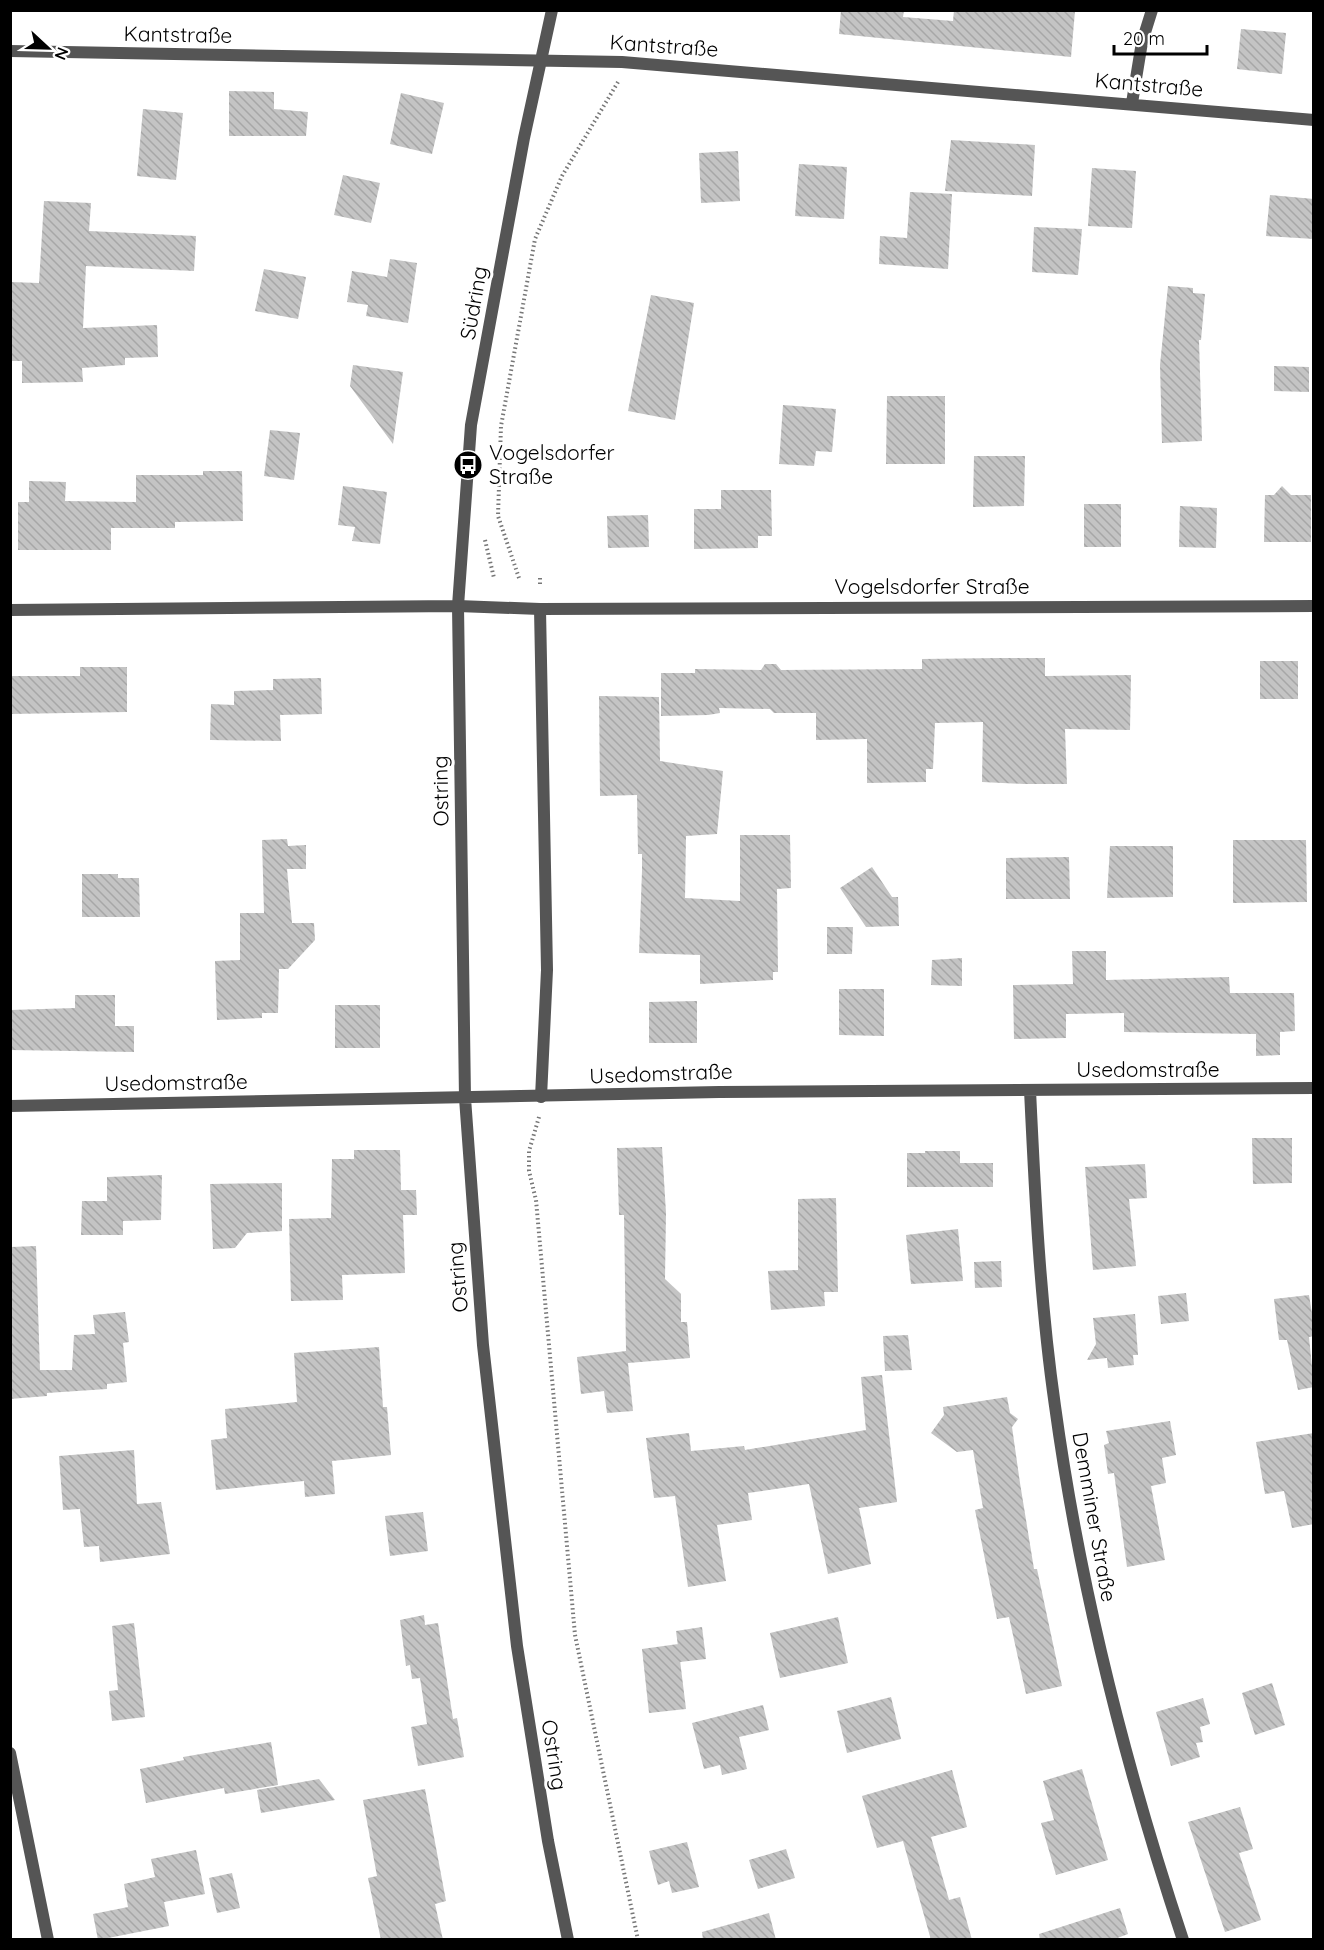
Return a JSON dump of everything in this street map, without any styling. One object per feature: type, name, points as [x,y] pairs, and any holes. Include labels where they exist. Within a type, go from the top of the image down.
[{"type":"street","name":"Südring","points":[[458,606],[471,425],[524,138],[552,10]]},
{"type":"street","points":[[1132,103],[1142,42],[1152,10]]},
{"type":"street","name":"Kantstraße","points":[[10,51],[622,62],[1314,120]]},
{"type":"street","name":"Vogelsdorfer Straße","points":[[10,610],[458,606],[540,609],[1314,606]]},
{"type":"street","name":"Ostring","points":[[458,606],[465,1098],[483,1345],[496,1472],[536,1771],[568,1940]]},
{"type":"street","points":[[540,609],[547,970],[541,1097]]},
{"type":"street","name":"Usedomstraße","points":[[10,1106],[720,1092],[1314,1088]]},
{"type":"street","name":"Demminer Straße","points":[[1030,1090],[1041,1295],[1071,1513],[1088,1600],[1137,1797],[1183,1940]]},
{"type":"street","points":[[10,1753],[48,1940]]},
{"type":"path","points":[[519,578],[515,573],[498,516],[501,426],[535,239],[562,176],[618,82]]},
{"type":"path","points":[[484,537],[492,558],[494,578]]},
{"type":"path","points":[[541,1097],[539,1122],[529,1151],[529,1171],[538,1223],[575,1635],[638,1940]]},
{"type":"building","points":[[841,10],[904,10],[903,17],[953,21],[954,10],[1075,11],[1071,57],[839,34]]},
{"type":"building","points":[[1241,29],[1286,33],[1282,74],[1237,69]]},
{"type":"building","points":[[229,91],[274,92],[274,109],[308,112],[306,136],[229,136]]},
{"type":"building","points":[[401,93],[444,103],[432,154],[390,144]]},
{"type":"building","points":[[143,109],[183,113],[176,180],[137,176]]},
{"type":"building","points":[[951,140],[1035,145],[1032,196],[945,191]]},
{"type":"building","points":[[738,151],[740,201],[701,203],[699,153]]},
{"type":"building","points":[[799,164],[847,167],[844,219],[795,216]]},
{"type":"building","points":[[1092,168],[1136,171],[1132,228],[1088,226]]},
{"type":"building","points":[[343,175],[380,183],[371,223],[334,215]]},
{"type":"building","points":[[910,192],[952,194],[948,269],[879,264],[880,236],[907,238]]},
{"type":"building","points":[[1270,195],[1314,199],[1314,239],[1266,236]]},
{"type":"building","points":[[44,201],[91,203],[89,231],[196,236],[194,271],[86,266],[83,328],[157,325],[158,357],[125,358],[125,365],[82,368],[83,382],[22,383],[22,361],[10,361],[10,282],[39,283]]},
{"type":"building","points":[[1034,227],[1082,229],[1078,275],[1032,272]]},
{"type":"building","points":[[390,259],[417,263],[408,323],[366,316],[368,305],[347,302],[352,271],[387,277]]},
{"type":"building","points":[[264,269],[306,277],[298,319],[255,311]]},
{"type":"building","points":[[1168,286],[1193,288],[1193,293],[1205,294],[1201,340],[1199,340],[1202,441],[1162,443],[1160,365]]},
{"type":"building","points":[[651,295],[694,303],[675,420],[628,411]]},
{"type":"building","points":[[353,365],[403,372],[393,444],[350,386]]},
{"type":"building","points":[[1274,366],[1309,367],[1309,392],[1274,391]]},
{"type":"building","points":[[887,396],[945,396],[945,464],[886,464]]},
{"type":"building","points":[[783,405],[836,409],[832,452],[816,451],[814,466],[779,464]]},
{"type":"building","points":[[270,430],[300,433],[294,480],[264,476]]},
{"type":"building","points":[[974,456],[1025,456],[1024,506],[973,507]]},
{"type":"building","points":[[203,471],[242,471],[243,521],[175,522],[175,528],[111,528],[111,550],[18,550],[18,502],[29,502],[29,481],[66,482],[65,501],[136,502],[136,475],[203,475]]},
{"type":"building","points":[[343,486],[387,492],[380,544],[352,541],[355,527],[338,525]]},
{"type":"building","points":[[1282,486],[1291,495],[1311,495],[1311,542],[1264,542],[1265,495],[1274,495]]},
{"type":"building","points":[[721,490],[771,490],[772,536],[758,536],[758,548],[694,549],[694,509],[721,509]]},
{"type":"building","points":[[1084,504],[1121,504],[1121,547],[1084,547]]},
{"type":"building","points":[[1180,506],[1217,508],[1216,548],[1179,547]]},
{"type":"building","points":[[648,515],[649,547],[608,548],[607,516]]},
{"type":"building","points":[[1045,658],[1045,676],[1131,675],[1130,730],[1065,729],[1067,784],[982,782],[983,722],[935,723],[933,769],[926,769],[926,782],[867,783],[867,739],[816,740],[816,713],[774,713],[770,709],[719,708],[720,713],[708,715],[661,716],[661,673],[695,673],[695,669],[761,670],[765,664],[776,664],[781,670],[922,669],[922,659]]},
{"type":"building","points":[[1260,661],[1298,661],[1298,699],[1260,699]]},
{"type":"building","points":[[80,667],[127,667],[127,712],[10,714],[10,676],[80,676]]},
{"type":"building","points":[[321,678],[322,714],[280,715],[281,741],[210,740],[211,704],[234,705],[234,691],[273,690],[273,679]]},
{"type":"building","points":[[599,696],[659,697],[660,761],[723,771],[717,834],[686,836],[685,898],[740,901],[740,835],[790,835],[791,888],[777,889],[778,972],[773,972],[773,980],[700,984],[700,955],[639,953],[642,854],[638,854],[637,795],[600,796]]},
{"type":"building","points":[[287,839],[288,846],[306,845],[306,869],[287,869],[292,923],[314,923],[315,940],[288,969],[279,969],[278,1013],[262,1013],[262,1018],[217,1020],[215,961],[240,960],[240,913],[264,913],[262,840]]},
{"type":"building","points":[[1233,840],[1306,840],[1307,902],[1233,903]]},
{"type":"building","points":[[1110,846],[1173,846],[1173,897],[1107,898]]},
{"type":"building","points":[[1069,857],[1070,899],[1006,899],[1006,858]]},
{"type":"building","points":[[872,867],[892,897],[898,897],[899,926],[866,927],[840,888]]},
{"type":"building","points":[[82,874],[118,874],[118,878],[139,878],[140,917],[82,917]]},
{"type":"building","points":[[827,927],[853,927],[852,954],[827,954]]},
{"type":"building","points":[[1072,951],[1106,951],[1106,980],[1229,977],[1230,993],[1294,993],[1295,1031],[1280,1032],[1280,1055],[1256,1056],[1256,1034],[1124,1032],[1124,1013],[1066,1014],[1066,1038],[1014,1039],[1013,985],[1073,984]]},
{"type":"building","points":[[962,958],[962,986],[931,985],[932,960]]},
{"type":"building","points":[[839,989],[884,989],[884,1036],[839,1035]]},
{"type":"building","points":[[75,995],[115,995],[115,1026],[134,1026],[134,1052],[10,1050],[10,1010],[75,1008]]},
{"type":"building","points":[[697,1001],[697,1043],[649,1043],[649,1002]]},
{"type":"building","points":[[335,1005],[380,1005],[380,1048],[335,1048]]},
{"type":"building","points":[[1252,1138],[1292,1138],[1292,1183],[1253,1184]]},
{"type":"building","points":[[662,1147],[666,1213],[665,1279],[681,1294],[681,1322],[687,1322],[690,1358],[628,1363],[633,1411],[607,1413],[604,1391],[581,1394],[577,1357],[626,1351],[624,1215],[619,1215],[617,1148]]},
{"type":"building","points":[[354,1150],[400,1150],[401,1190],[416,1190],[417,1215],[403,1215],[405,1273],[342,1275],[343,1300],[291,1301],[289,1219],[331,1218],[332,1159],[354,1159]]},
{"type":"building","points":[[925,1151],[960,1151],[960,1163],[993,1163],[993,1187],[907,1187],[907,1153],[925,1153]]},
{"type":"building","points":[[1145,1164],[1147,1198],[1129,1199],[1136,1266],[1093,1270],[1085,1167]]},
{"type":"building","points":[[162,1175],[161,1220],[123,1221],[123,1235],[81,1235],[82,1201],[107,1201],[107,1177]]},
{"type":"building","points":[[282,1183],[282,1231],[247,1233],[235,1248],[213,1249],[210,1184]]},
{"type":"building","points":[[836,1198],[838,1292],[824,1292],[825,1306],[771,1310],[768,1271],[798,1270],[798,1199]]},
{"type":"building","points":[[958,1229],[963,1281],[911,1284],[906,1235]]},
{"type":"building","points":[[36,1246],[40,1370],[72,1370],[74,1335],[95,1334],[93,1315],[125,1312],[129,1342],[123,1343],[127,1382],[107,1384],[107,1389],[47,1393],[47,1396],[10,1399],[11,1247]]},
{"type":"building","points":[[1001,1261],[1002,1287],[975,1288],[974,1262]]},
{"type":"building","points":[[1186,1293],[1189,1321],[1161,1324],[1158,1296]]},
{"type":"building","points":[[1309,1295],[1314,1326],[1314,1336],[1309,1337],[1314,1387],[1298,1390],[1287,1340],[1279,1340],[1274,1299]]},
{"type":"building","points":[[1135,1314],[1138,1355],[1133,1355],[1134,1365],[1108,1368],[1107,1358],[1087,1360],[1096,1344],[1093,1318]]},
{"type":"building","points":[[908,1335],[912,1370],[885,1371],[883,1336]]},
{"type":"building","points":[[379,1347],[383,1407],[387,1407],[391,1455],[332,1461],[335,1494],[305,1497],[304,1481],[216,1490],[211,1440],[227,1438],[225,1409],[297,1402],[294,1353]]},
{"type":"building","points":[[882,1375],[897,1502],[859,1508],[871,1564],[828,1574],[809,1484],[748,1493],[752,1520],[717,1525],[726,1581],[688,1587],[675,1496],[654,1498],[646,1438],[689,1433],[691,1451],[744,1446],[745,1450],[866,1430],[861,1377]]},
{"type":"building","points":[[1007,1397],[1010,1413],[1018,1419],[1012,1427],[1034,1569],[1037,1569],[1062,1686],[1026,1694],[1009,1617],[997,1619],[975,1510],[983,1508],[973,1450],[957,1452],[931,1433],[944,1415],[943,1407]]},
{"type":"building","points":[[1170,1421],[1176,1455],[1162,1458],[1166,1483],[1151,1486],[1165,1560],[1127,1567],[1114,1473],[1108,1474],[1104,1445],[1109,1443],[1106,1431]]},
{"type":"building","points":[[1314,1433],[1314,1524],[1292,1528],[1284,1491],[1265,1494],[1256,1442]]},
{"type":"building","points":[[134,1450],[137,1504],[161,1502],[170,1554],[100,1562],[99,1546],[84,1547],[80,1509],[63,1510],[59,1456]]},
{"type":"building","points":[[423,1512],[428,1551],[390,1556],[385,1516]]},
{"type":"building","points":[[424,1615],[425,1625],[438,1623],[453,1719],[457,1718],[464,1757],[418,1766],[411,1727],[427,1724],[420,1678],[412,1679],[410,1665],[406,1666],[400,1620]]},
{"type":"building","points":[[838,1617],[848,1663],[780,1678],[770,1633]]},
{"type":"building","points":[[134,1623],[145,1717],[112,1721],[109,1691],[118,1690],[112,1626]]},
{"type":"building","points":[[702,1627],[706,1659],[680,1662],[676,1631]]},
{"type":"building","points":[[678,1644],[686,1709],[649,1713],[642,1649]]},
{"type":"building","points":[[1272,1683],[1285,1725],[1255,1735],[1242,1693]]},
{"type":"building","points":[[891,1697],[901,1739],[847,1753],[837,1711]]},
{"type":"building","points":[[1203,1698],[1210,1724],[1200,1727],[1203,1742],[1196,1743],[1200,1757],[1171,1766],[1156,1712]]},
{"type":"building","points":[[763,1705],[769,1730],[739,1737],[747,1769],[722,1775],[720,1765],[704,1769],[692,1723]]},
{"type":"building","points":[[271,1742],[278,1785],[225,1794],[224,1788],[146,1803],[140,1769],[184,1760],[183,1757]]},
{"type":"building","points":[[1082,1769],[1108,1860],[1056,1875],[1041,1823],[1054,1820],[1043,1781]]},
{"type":"building","points":[[952,1770],[967,1827],[931,1837],[949,1900],[960,1897],[972,1940],[931,1940],[903,1841],[877,1848],[862,1796]]},
{"type":"building","points":[[319,1779],[335,1800],[261,1813],[257,1790]]},
{"type":"building","points":[[425,1789],[446,1901],[435,1904],[443,1940],[381,1940],[368,1878],[377,1876],[363,1800]]},
{"type":"building","points":[[1240,1807],[1253,1849],[1239,1853],[1261,1920],[1225,1932],[1188,1822]]},
{"type":"building","points":[[687,1842],[699,1887],[672,1893],[669,1881],[658,1885],[649,1851]]},
{"type":"building","points":[[786,1849],[795,1878],[758,1889],[749,1860]]},
{"type":"building","points":[[196,1850],[205,1894],[164,1902],[169,1926],[98,1940],[93,1914],[128,1907],[124,1884],[155,1877],[151,1859]]},
{"type":"building","points":[[232,1873],[240,1908],[217,1913],[209,1878]]},
{"type":"building","points":[[1120,1908],[1128,1934],[1112,1940],[1040,1940],[1039,1934]]},
{"type":"building","points":[[769,1913],[776,1940],[703,1940],[702,1932]]},
{"type":"place","name":"Vogelsdorfer Straße","points":[[468,465]]}]
